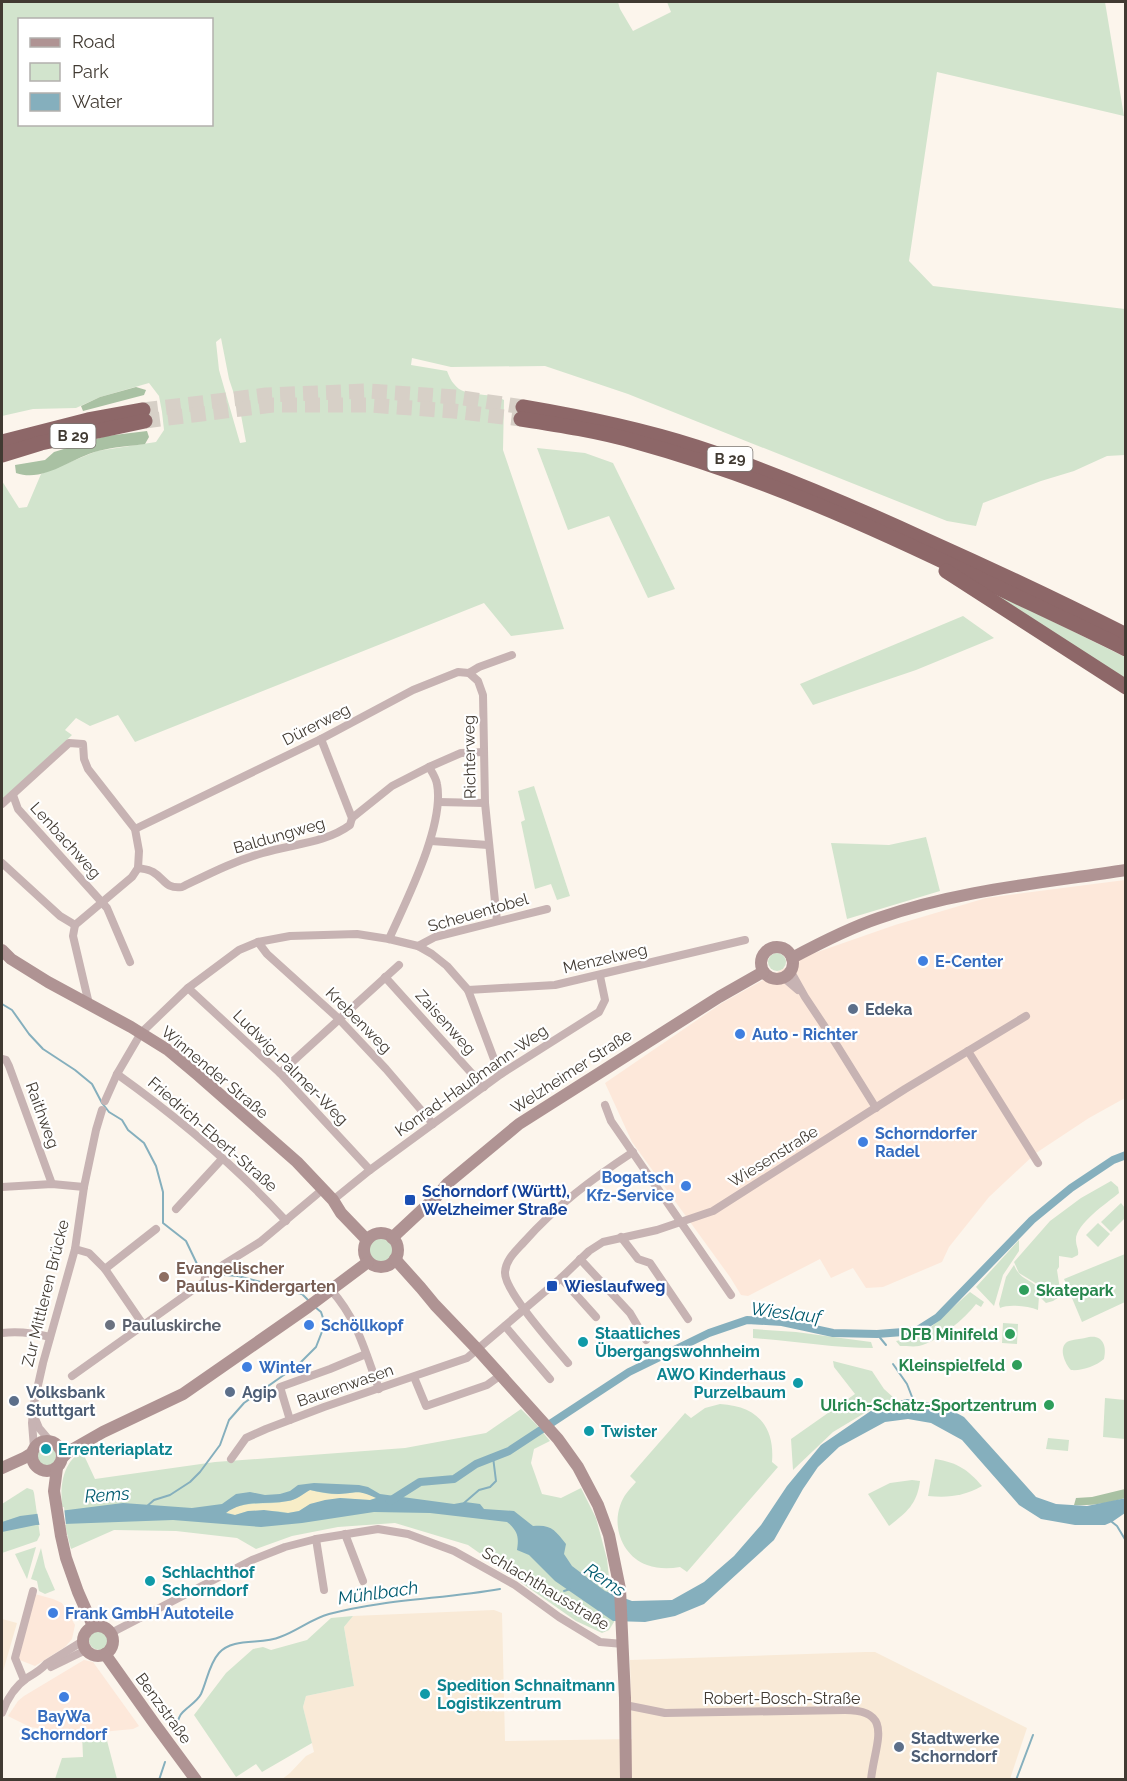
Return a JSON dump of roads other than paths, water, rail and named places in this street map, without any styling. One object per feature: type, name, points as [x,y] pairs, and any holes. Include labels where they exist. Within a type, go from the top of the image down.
[{"type":"highway","name":"B 29","points":[[522,413],[635,430],[753,466],[888,522],[1029,587],[1125,638],[834,512],[727,470],[636,441],[570,427],[522,413]]},
{"type":"highway","name":"B 29","points":[[2,442],[87,420],[144,416],[2,455]]},
{"type":"highway","points":[[909,545],[921,556],[1125,687]]},
{"type":"main road","points":[[790,955],[879,918],[966,894],[1125,870]]},
{"type":"main road","points":[[779,947],[790,955],[793,963],[788,975],[780,979],[770,978],[762,970],[762,957],[769,949],[779,947]]},
{"type":"main road","name":"Winnender Straße","points":[[2,950],[11,959],[48,982],[168,1050],[297,1162],[333,1200],[341,1213],[379,1237]]},
{"type":"main road","name":"Welzheimer Straße","points":[[379,1237],[437,1196],[476,1158],[519,1124],[762,970]]},
{"type":"main road","points":[[379,1237],[398,1248],[393,1262],[376,1267],[366,1258],[364,1250],[379,1237]]},
{"type":"main road","points":[[2,1468],[24,1458],[36,1459],[49,1472],[68,1452],[183,1394],[331,1290],[366,1258]]},
{"type":"main road","points":[[313,1303],[366,1258]]},
{"type":"main road","points":[[393,1262],[417,1292],[435,1305],[558,1439],[578,1467],[598,1505],[609,1535],[620,1589],[626,1779]]},
{"type":"main road","points":[[2,1473],[36,1459],[42,1442],[68,1444],[104,1432]]},
{"type":"main road","points":[[53,1443],[62,1452],[54,1491]]},
{"type":"main road","points":[[36,1459],[54,1491],[66,1558],[93,1626]]},
{"type":"main road","points":[[93,1626],[104,1627],[111,1633],[113,1644],[110,1651],[105,1654],[94,1655],[85,1645],[85,1633],[93,1626]]},
{"type":"main road","name":"Benzstraße","points":[[105,1654],[196,1779]]},
{"type":"street","name":"Dürerweg","points":[[135,829],[321,739],[413,690],[458,672],[469,673],[512,655]]},
{"type":"street","name":"Richterweg","points":[[469,673],[478,681],[483,695],[485,803],[497,921]]},
{"type":"street","points":[[321,739],[352,818]]},
{"type":"street","points":[[2,804],[69,743],[83,744],[84,759],[88,769],[135,829],[139,851],[138,868],[132,877],[75,926],[73,936],[89,1004]]},
{"type":"street","name":"Baldungweg","points":[[138,868],[154,873],[165,884],[174,888],[182,887],[236,861],[340,833],[350,825],[352,818],[392,786],[461,753],[484,752]]},
{"type":"street","points":[[389,939],[431,841],[438,802],[437,783],[429,767]]},
{"type":"street","name":"Lenbachweg","points":[[13,795],[18,809],[107,909],[130,962]]},
{"type":"street","points":[[438,802],[485,803]]},
{"type":"street","points":[[431,841],[488,845]]},
{"type":"street","points":[[2,863],[60,916],[75,926]]},
{"type":"street","name":"Scheuentobel","points":[[418,946],[435,937],[547,909]]},
{"type":"street","name":"Zur Mittleren Brücke","points":[[36,1459],[32,1423],[34,1403],[75,1249],[84,1187],[96,1130],[117,1074],[141,1033],[188,988],[239,950],[258,942],[290,936],[357,934],[418,946]]},
{"type":"street","name":"Menzelweg","points":[[468,990],[555,985],[745,940]]},
{"type":"street","name":"Krebenweg","points":[[258,942],[267,954],[339,1019],[433,1124]]},
{"type":"street","points":[[418,946],[447,966],[468,990],[501,1074]]},
{"type":"street","points":[[280,1073],[399,965]]},
{"type":"street","points":[[788,975],[805,997],[876,1108]]},
{"type":"street","name":"Konrad-Haußmann-Weg","points":[[333,1200],[370,1170],[501,1074],[599,1012],[605,1000],[600,976]]},
{"type":"street","name":"Zaisenweg","points":[[385,977],[484,1087]]},
{"type":"street","name":"Ludwig-Palmer-Weg","points":[[188,988],[280,1073],[370,1170]]},
{"type":"street","name":"Wiesenstraße","points":[[478,1350],[580,1259],[603,1242],[657,1230],[714,1211],[906,1089],[1026,1017]]},
{"type":"street","points":[[968,1051],[1038,1163]]},
{"type":"street","name":"Raithweg","points":[[2,1059],[6,1060],[9,1066],[52,1184]]},
{"type":"street","name":"Friedrich-Ebert-Straße","points":[[117,1074],[169,1113],[222,1159],[255,1188],[286,1221]]},
{"type":"street","points":[[605,1105],[611,1121],[731,1295]]},
{"type":"street","points":[[568,1362],[509,1286],[505,1274],[508,1260],[555,1208],[633,1152]]},
{"type":"street","points":[[176,1209],[222,1159]]},
{"type":"street","points":[[2,1187],[52,1184],[84,1187]]},
{"type":"street","points":[[222,1265],[260,1242],[322,1190]]},
{"type":"street","points":[[105,1269],[156,1229]]},
{"type":"street","points":[[621,1237],[638,1259],[650,1263],[688,1319]]},
{"type":"street","points":[[75,1249],[89,1253],[105,1269],[144,1326]]},
{"type":"street","points":[[580,1259],[630,1313],[646,1340]]},
{"type":"street","points":[[72,1376],[204,1282],[205,1278]]},
{"type":"street","points":[[561,1278],[596,1317]]},
{"type":"street","points":[[331,1290],[345,1305],[351,1316],[379,1389]]},
{"type":"street","points":[[505,1326],[550,1379]]},
{"type":"street","points":[[2,1333],[14,1331],[50,1336]]},
{"type":"street","name":"Baurenwasen","points":[[231,1459],[246,1438],[290,1420],[467,1358],[478,1350]]},
{"type":"street","points":[[290,1420],[280,1387],[366,1354]]},
{"type":"street","points":[[414,1377],[426,1406],[487,1384],[501,1375]]},
{"type":"street","points":[[33,1413],[39,1428],[53,1443]]},
{"type":"street","name":"Schlachthausstraße","points":[[111,1633],[252,1560],[285,1547],[316,1539],[378,1529],[408,1534],[454,1551],[515,1585],[559,1617],[600,1642],[623,1640]]},
{"type":"street","points":[[345,1534],[363,1581]]},
{"type":"street","points":[[316,1539],[324,1590]]},
{"type":"street","points":[[24,1680],[15,1658],[33,1591]]},
{"type":"street","points":[[2,1713],[7,1698],[24,1680],[46,1664],[85,1645]]},
{"type":"street","name":"Robert-Bosch-Straße","points":[[625,1705],[665,1713],[845,1710],[867,1712],[874,1717],[878,1725],[871,1779]]},
{"type":"water","points":[[907,1399],[942,1405],[964,1417],[1036,1497],[1056,1504],[1087,1506],[1126,1498],[1125,1513],[1105,1525],[1075,1525],[1041,1519],[1019,1505],[962,1440],[931,1423],[908,1419],[885,1422],[839,1447],[818,1467],[774,1540],[704,1604],[675,1616],[645,1622],[613,1621],[555,1581],[529,1555],[517,1550],[517,1534],[507,1522],[430,1513],[374,1512],[261,1527],[173,1520],[36,1525],[2,1532],[2,1522],[20,1516],[123,1503],[192,1508],[222,1504],[236,1494],[250,1492],[265,1495],[280,1494],[298,1485],[314,1483],[359,1485],[380,1494],[454,1504],[465,1502],[480,1504],[484,1509],[514,1511],[533,1526],[548,1527],[555,1532],[566,1544],[564,1554],[572,1566],[605,1591],[632,1601],[672,1600],[704,1582],[734,1556],[761,1525],[787,1486],[821,1445],[878,1406]],"holes":[[[310,1490],[335,1494],[357,1492],[376,1498],[325,1500],[288,1513],[264,1510],[235,1515],[226,1513],[248,1504],[291,1500]]]},
{"type":"waterway","points":[[2,1004],[12,1010],[43,1049],[92,1084],[109,1112],[122,1120],[128,1130],[144,1143],[156,1166],[163,1192],[163,1223],[186,1241],[198,1266],[211,1274],[238,1276],[302,1294],[309,1301]]},
{"type":"waterway","name":"Wieslauf","points":[[390,1501],[420,1482],[454,1479],[476,1464],[509,1451],[629,1372],[709,1333],[747,1320],[782,1322],[833,1333],[877,1334],[916,1331],[938,1317],[1032,1220],[1071,1188],[1113,1160],[1126,1155]]},
{"type":"waterway","points":[[146,1507],[154,1500],[170,1495],[190,1482],[220,1445],[229,1420],[244,1403],[298,1365],[316,1347],[325,1324],[321,1312],[315,1307]]},
{"type":"waterway","points":[[877,1334],[886,1345]]},
{"type":"waterway","points":[[893,1364],[907,1384],[914,1402]]},
{"type":"waterway","points":[[464,1503],[479,1490],[490,1487],[496,1481],[493,1457]]},
{"type":"waterway","points":[[1112,1522],[1126,1541]]},
{"type":"waterway","name":"Mühlbach","points":[[174,1734],[180,1715],[197,1700],[210,1667],[225,1648],[240,1643],[273,1639],[322,1616],[350,1609],[500,1589]]},
{"type":"waterway","name":"Mühlbach","points":[[535,1589],[558,1591]]},
{"type":"waterway","name":"Mühlbach","points":[[564,1591],[570,1589]]},
{"type":"waterway","points":[[1016,1780],[1033,1735]]},
{"type":"waterway","name":"Mühlbach","points":[[159,1780],[165,1762]]},
{"type":"tunnel","points":[[143,410],[266,395],[367,391],[456,397],[523,407]]},
{"type":"tunnel","points":[[145,421],[273,405],[369,405],[521,419]]},
{"type":"place","name":"E-Center","points":[[923,961]]},
{"type":"place","name":"Edeka","points":[[853,1009]]},
{"type":"place","name":"Auto - Richter","points":[[740,1034]]},
{"type":"place","name":"Schorndorfer Radel","points":[[863,1142]]},
{"type":"place","name":"Bogatsch Kfz-Service","points":[[686,1186]]},
{"type":"place","name":"Schorndorf (Württ), Welzheimer Straße","points":[[410,1200]]},
{"type":"place","name":"Evangelischer Paulus-Kindergarten","points":[[164,1277]]},
{"type":"place","name":"Wieslaufweg","points":[[552,1286]]},
{"type":"place","name":"Skatepark","points":[[1024,1290]]},
{"type":"place","name":"Pauluskirche","points":[[110,1325]]},
{"type":"place","name":"Schöllkopf","points":[[309,1325]]},
{"type":"place","name":"DFB Minifeld","points":[[1010,1334]]},
{"type":"place","name":"Staatliches Übergangswohnheim","points":[[583,1342]]},
{"type":"place","name":"Kleinspielfeld","points":[[1017,1365]]},
{"type":"place","name":"Winter","points":[[247,1367]]},
{"type":"place","name":"AWO Kinderhaus Purzelbaum","points":[[798,1383]]},
{"type":"place","name":"Agip","points":[[230,1392]]},
{"type":"place","name":"Volksbank Stuttgart","points":[[14,1401]]},
{"type":"place","name":"Ulrich-Schatz-Sportzentrum","points":[[1049,1405]]},
{"type":"place","name":"Twister","points":[[589,1431]]},
{"type":"place","name":"Errenteriaplatz","points":[[46,1449]]},
{"type":"place","name":"Schlachthof Schorndorf","points":[[150,1581]]},
{"type":"place","name":"Frank GmbH Autoteile","points":[[53,1613]]},
{"type":"place","name":"Spedition Schnaitmann Logistikzentrum","points":[[425,1694]]},
{"type":"place","name":"BayWa Schorndorf","points":[[64,1697]]},
{"type":"place","name":"Stadtwerke Schorndorf","points":[[899,1747]]},
{"type":"water label","name":"Rems","points":[[107,1495]]},
{"type":"water label","name":"Rems","points":[[605,1580]]}]
